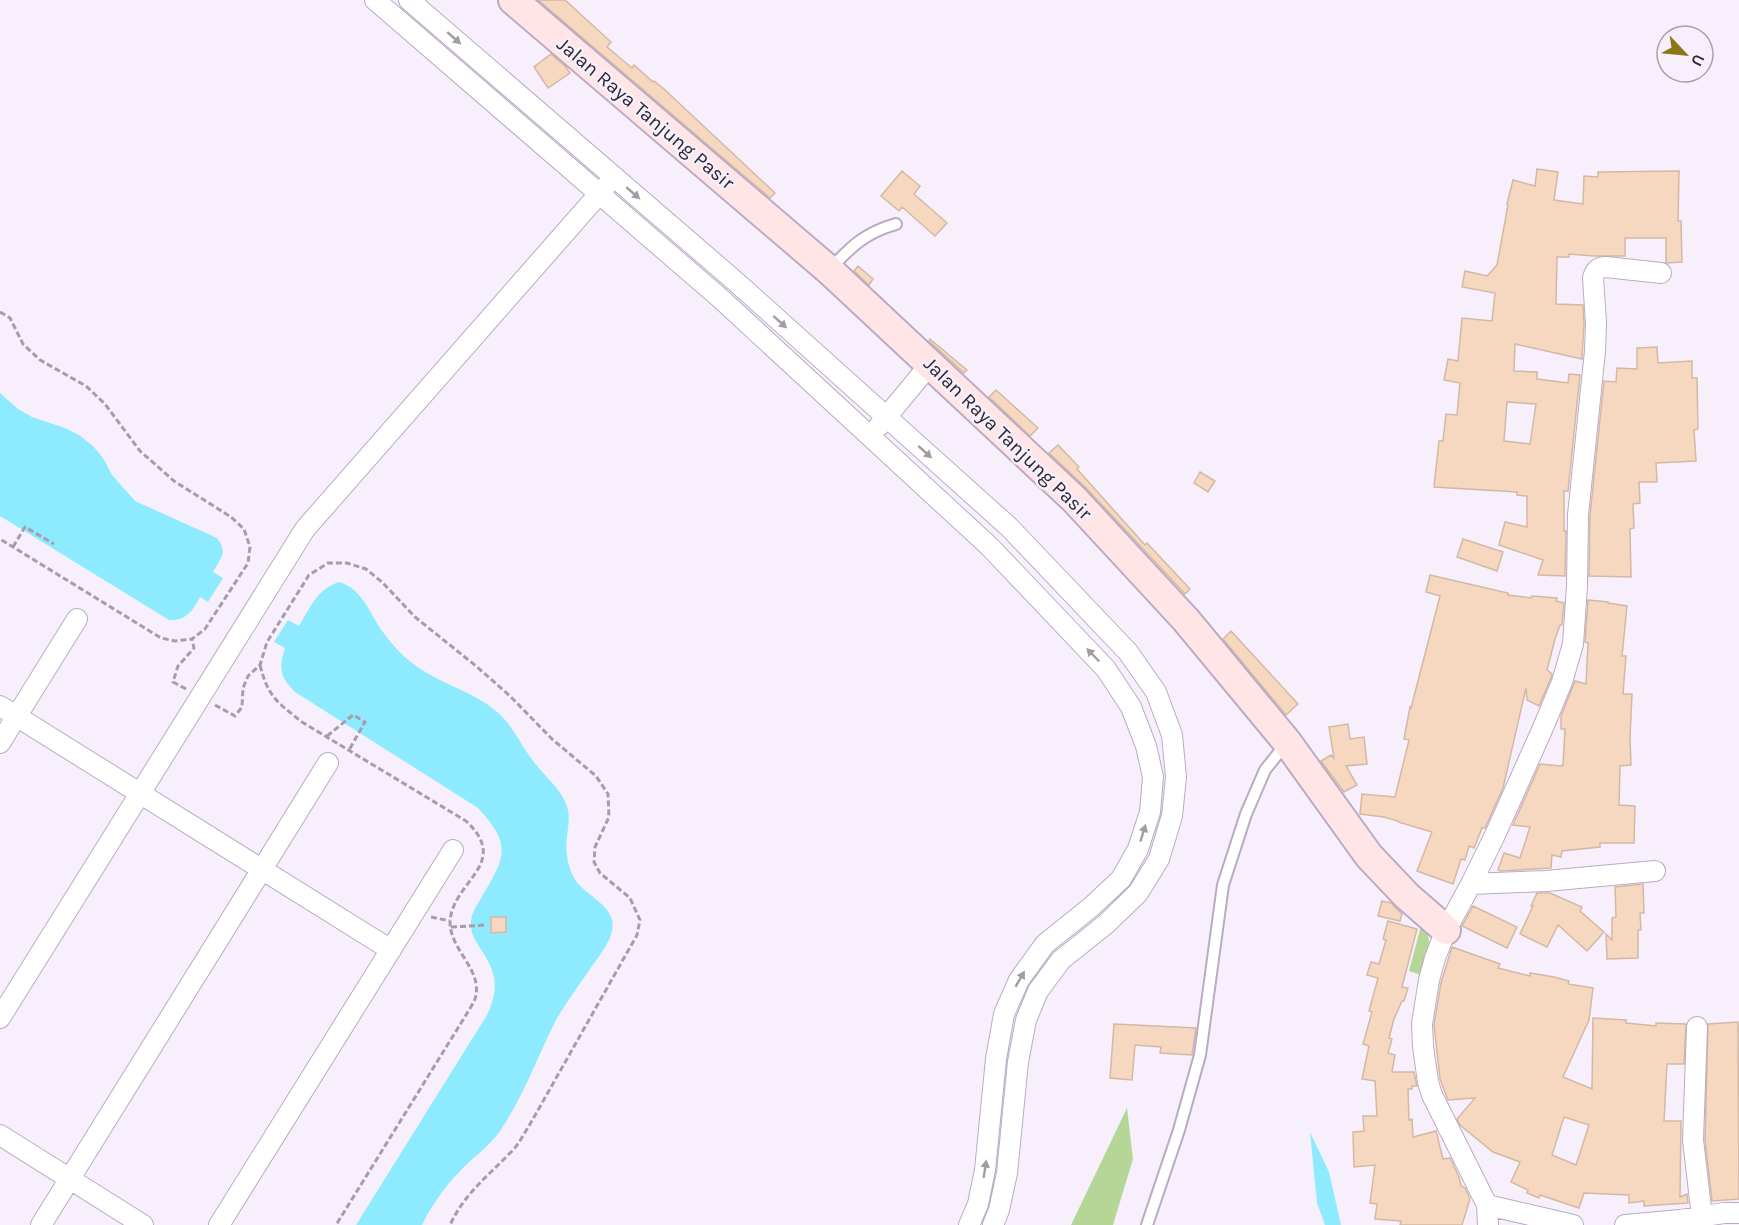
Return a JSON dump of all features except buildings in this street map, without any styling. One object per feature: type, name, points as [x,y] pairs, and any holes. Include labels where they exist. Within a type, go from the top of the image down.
[{"type":"street","points":[[375,0],[720,298],[990,547],[1106,669],[1131,707],[1146,746],[1153,777],[1150,812],[1138,849],[1121,879],[1045,944],[1018,980],[1004,1014],[996,1059],[985,1170],[978,1204],[969,1225]]},
{"type":"street","points":[[409,0],[735,282],[1009,527],[1128,652],[1156,692],[1172,735],[1176,777],[1172,816],[1159,858],[1138,893],[1106,924],[1061,960],[1038,991],[1026,1020],[1018,1062],[1007,1173],[999,1210],[993,1225]]},
{"type":"street","name":"Jalan Raya Tanjung Pasir","points":[[513,0],[829,270],[931,363],[1081,506],[1186,620],[1287,742],[1370,856],[1407,896],[1446,930]]},
{"type":"street","points":[[0,1018],[305,529],[614,177]]},
{"type":"street","points":[[1488,1225],[1487,1205],[1432,1095],[1428,1082],[1422,1023],[1429,980],[1446,930],[1496,835],[1562,682],[1573,644],[1578,515],[1595,351],[1594,273],[1601,267],[1606,267],[1661,273]]},
{"type":"street","points":[[870,437],[931,363]]},
{"type":"street","points":[[0,743],[77,619]]},
{"type":"street","points":[[0,706],[391,950]]},
{"type":"street","points":[[41,1225],[328,763]]},
{"type":"street","points":[[219,1225],[453,850]]},
{"type":"street","points":[[1471,884],[1546,881],[1655,871]]},
{"type":"street","points":[[1697,1027],[1693,1140],[1702,1217]]},
{"type":"street","points":[[0,1135],[142,1225]]},
{"type":"street","points":[[1487,1205],[1573,1225]]},
{"type":"street","points":[[1625,1225],[1739,1213]]},
{"type":"lane","points":[[829,270],[861,240],[873,232],[896,224]]},
{"type":"lane","points":[[1147,1225],[1179,1130],[1200,1055],[1222,885],[1246,814],[1264,770],[1287,742]]},
{"type":"path","points":[[0,312],[10,318],[23,344],[40,360],[86,386],[105,404],[141,451],[174,481],[231,517],[244,530],[250,547],[248,563],[205,629],[192,639],[175,641],[161,639],[0,539]]},
{"type":"path","points":[[13,547],[25,527],[54,544]]},
{"type":"path","points":[[260,665],[267,642],[309,575],[328,563],[347,563],[366,569],[384,583],[415,617],[493,681],[552,740],[596,776],[608,794],[609,817],[595,847],[594,862],[600,873],[630,898],[640,920],[637,935],[529,1126],[512,1151],[474,1187],[456,1212],[450,1225]]},
{"type":"path","points":[[327,736],[353,715],[366,722],[349,750]]},
{"type":"path","points":[[451,927],[486,925]]},
{"type":"green space","points":[[1425,911],[1430,950],[1424,976],[1409,971]]},
{"type":"green space","points":[[1127,1108],[1133,1159],[1113,1225],[1071,1225]]},
{"type":"water","points":[[0,393],[18,409],[32,417],[65,428],[93,446],[112,475],[135,501],[217,538],[223,551],[213,572],[223,578],[208,602],[200,597],[185,617],[169,620],[0,516]]},
{"type":"water","points":[[339,582],[347,585],[360,596],[378,625],[409,661],[437,679],[480,700],[496,711],[507,723],[529,756],[554,784],[566,803],[569,815],[566,850],[571,872],[580,886],[602,904],[610,914],[613,926],[606,946],[557,1019],[508,1119],[493,1140],[448,1184],[422,1225],[356,1225],[491,1006],[495,982],[491,967],[473,936],[471,922],[475,909],[495,874],[502,853],[501,843],[497,833],[478,808],[295,692],[286,682],[281,667],[285,648],[274,642],[288,620],[299,626],[320,594]]},
{"type":"water","points":[[1310,1132],[1329,1172],[1341,1225],[1325,1225],[1317,1203]]}]
